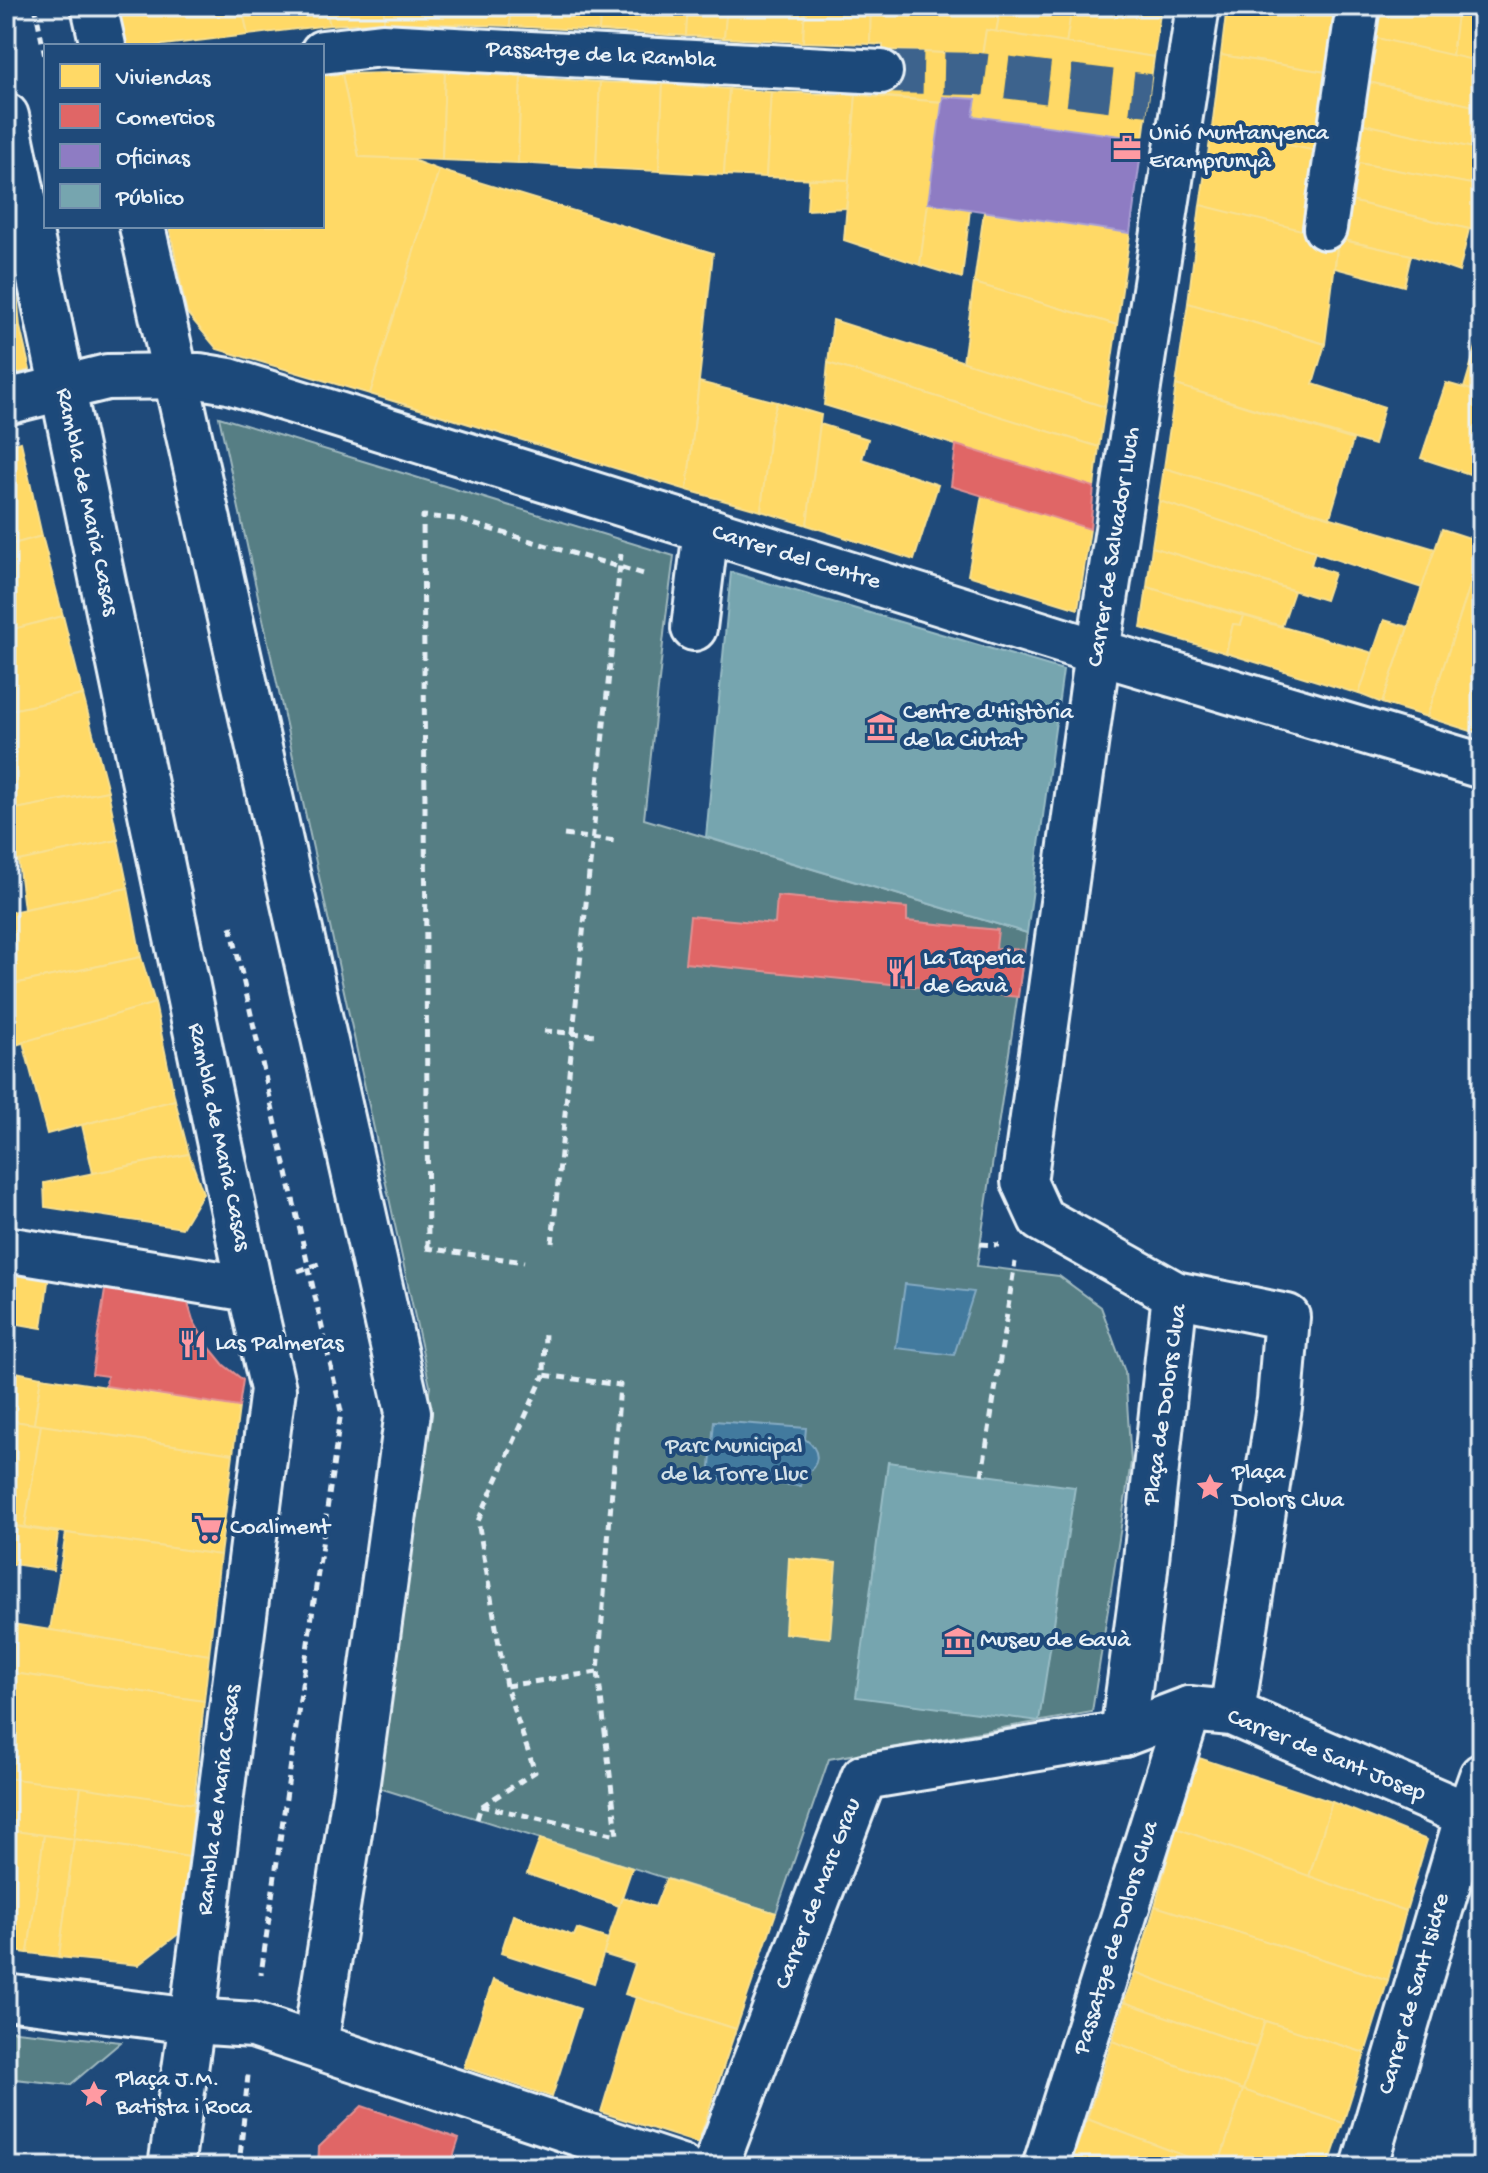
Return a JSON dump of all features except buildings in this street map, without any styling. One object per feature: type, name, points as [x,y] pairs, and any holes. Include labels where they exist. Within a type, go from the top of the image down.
[{"type":"street","points":[[94,6],[103,44]]},
{"type":"street","name":"Carrer de Salvador Lluch","points":[[1175,1294],[1041,1219],[1024,1182],[1098,652],[1167,96],[1198,6]]},
{"type":"street","points":[[1325,228],[1358,6]]},
{"type":"street","name":"Passatge de la Rambla","points":[[324,52],[382,45],[881,72]]},
{"type":"street","name":"Rambla de Maria Casas","points":[[6,116],[273,1389],[171,2167]]},
{"type":"street","points":[[142,228],[408,1412],[357,1782],[315,2045]]},
{"type":"street","name":"Carrer del Centre","points":[[6,402],[107,377],[199,376],[229,381],[1098,652],[1482,766]]},
{"type":"street","points":[[694,628],[706,530]]},
{"type":"street","points":[[6,1249],[250,1289]]},
{"type":"street","name":"Plaça de Dolors Clua","points":[[1123,1734],[1144,1578],[1175,1294],[1287,1317],[1280,1400],[1232,1713]]},
{"type":"street","name":"Carrer de Sant Josep","points":[[1123,1734],[1189,1709],[1232,1713],[1477,1804]]},
{"type":"street","name":"Passatge de Dolors Clua","points":[[1045,2167],[1189,1709]]},
{"type":"street","name":"Carrer de Marc Grau","points":[[715,2167],[864,1777],[1123,1734]]},
{"type":"street","name":"Carrer de Sant Isidre","points":[[1364,2167],[1477,1804]]},
{"type":"street","points":[[6,1997],[192,2021],[253,2025],[680,2167]]},
{"type":"path","points":[[35,6],[44,52]]},
{"type":"path","points":[[552,1243],[622,539],[630,506]]},
{"type":"path","points":[[428,1248],[423,516],[456,519],[643,574]]},
{"type":"path","points":[[564,835],[616,841]]},
{"type":"path","points":[[544,1031],[596,1035]]},
{"type":"path","points":[[982,1475],[1016,1258]]},
{"type":"path","points":[[477,1819],[481,1806],[535,1772],[506,1686],[478,1521],[544,1375],[545,1329]]},
{"type":"path","points":[[481,1806],[617,1835],[598,1672],[620,1385],[544,1375]]},
{"type":"path","points":[[506,1686],[598,1672]]},
{"type":"green space","name":"Parc Municipal de la Torre Lluc","points":[[219,417],[674,556],[644,819],[1027,933],[977,1266],[1059,1276],[1101,1307],[1125,1372],[1131,1462],[1092,1712],[829,1759],[776,1913],[373,1786],[430,1386]]},
{"type":"green space","points":[[6,2030],[121,2042],[70,2085],[6,2078]]},
{"type":"water","points":[[905,1284],[974,1292],[954,1355],[896,1348]]},
{"type":"water","points":[[714,1421],[806,1428],[805,1439],[814,1448],[816,1463],[803,1476],[801,1486],[709,1478]]},
{"type":"tunnel","points":[[881,72],[979,74],[1149,95]]},
{"type":"place","name":"Unió Muntanyenca Eramprunyà","points":[[1127,148]]},
{"type":"place","name":"Centre d'Història de la Ciutat","points":[[881,727]]},
{"type":"place","name":"La Taperia de Gavà","points":[[901,973]]},
{"type":"place","name":"Las Palmeras","points":[[193,1344]]},
{"type":"place","name":"Plaça Dolors Clua","points":[[1210,1487]]},
{"type":"place","name":"Coaliment","points":[[208,1528]]},
{"type":"place","name":"Museu de Gavà","points":[[958,1641]]},
{"type":"place","name":"Plaça J.M. Batista i Roca","points":[[94,2094]]}]
